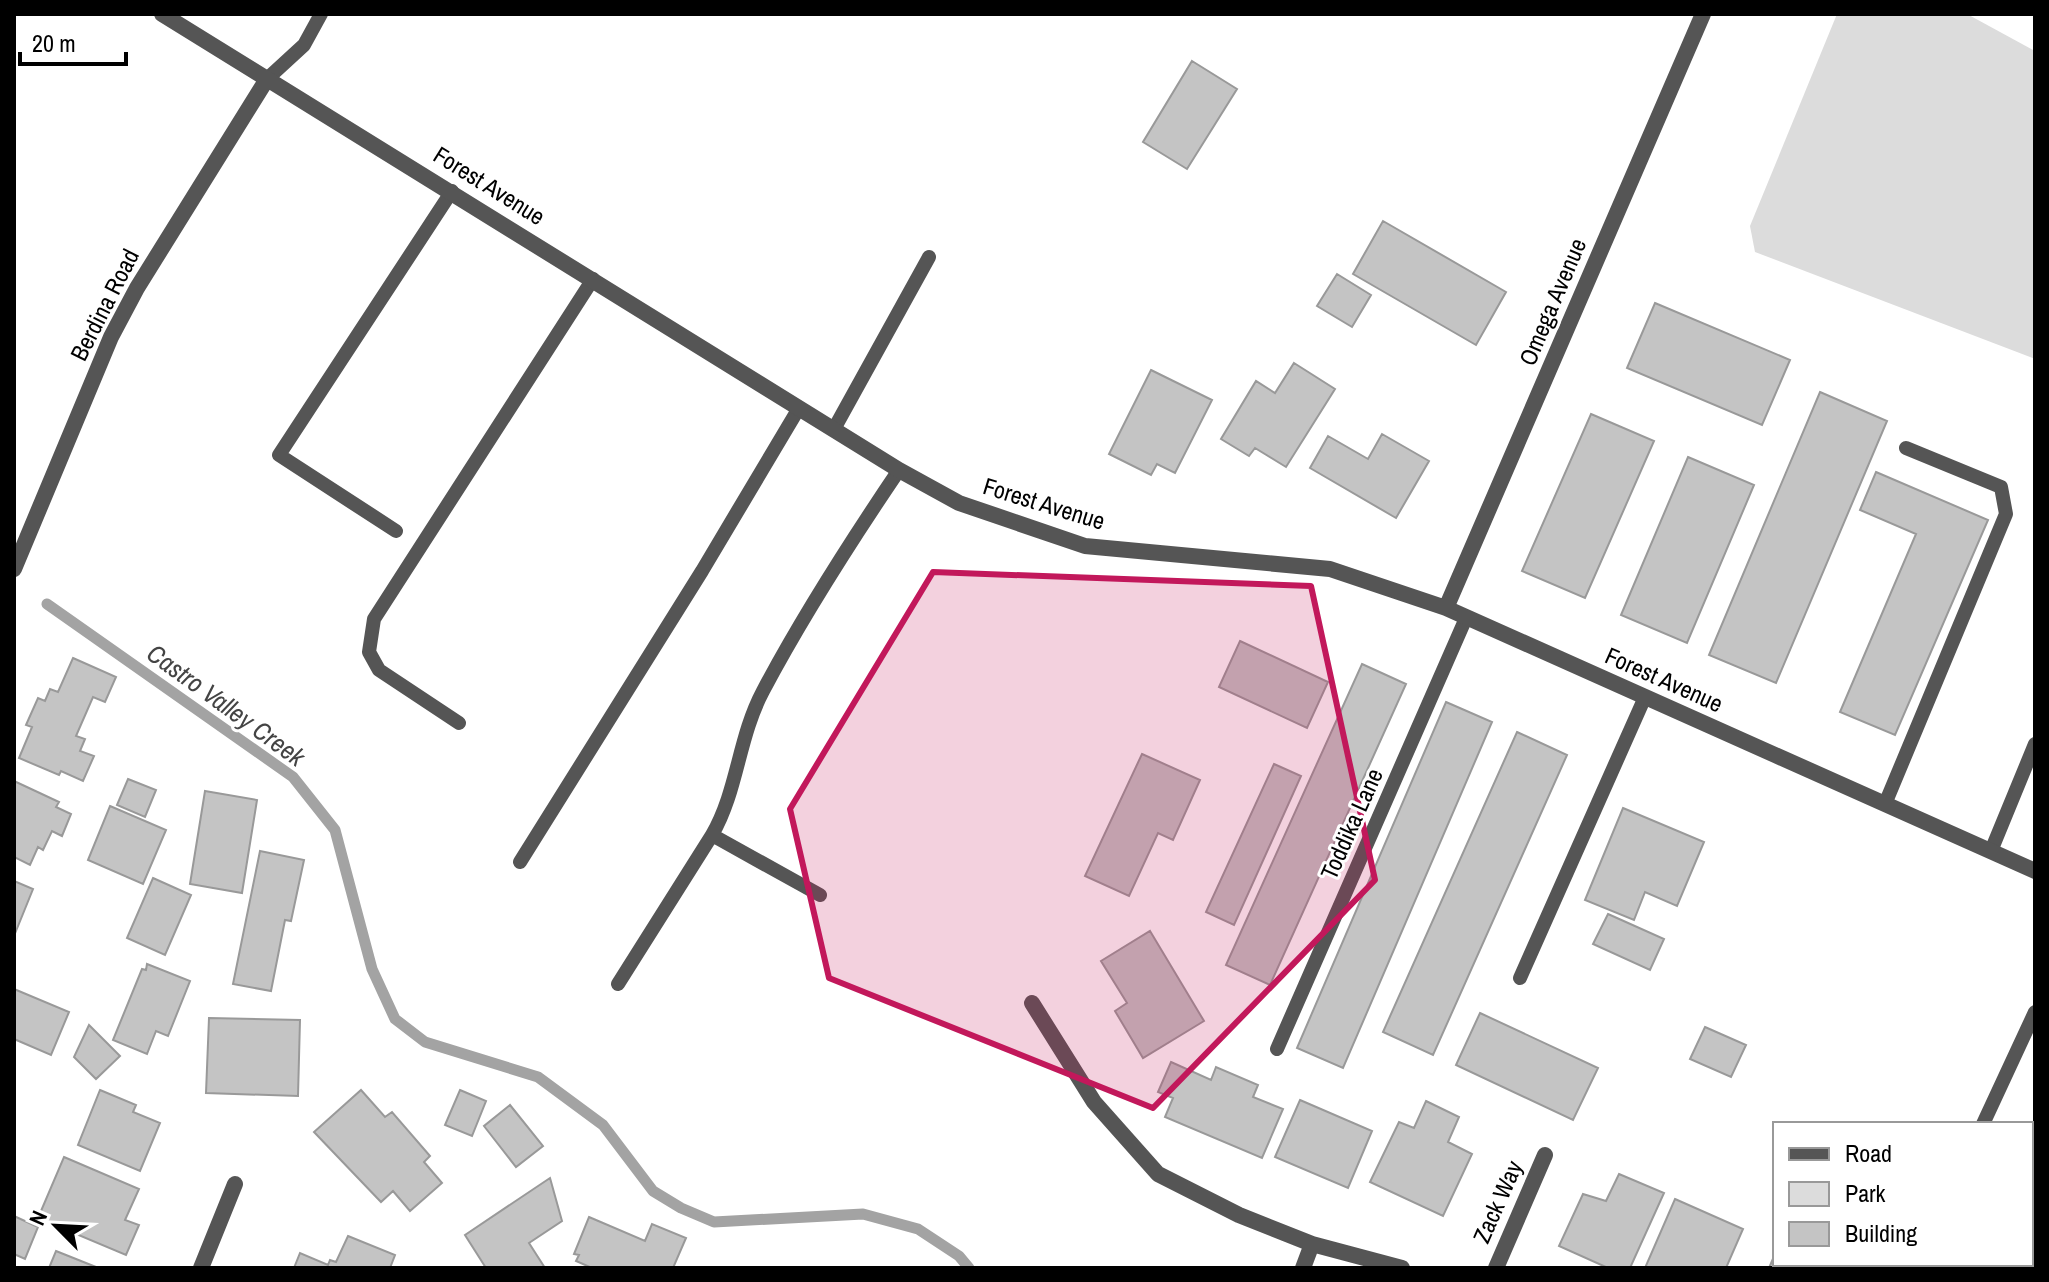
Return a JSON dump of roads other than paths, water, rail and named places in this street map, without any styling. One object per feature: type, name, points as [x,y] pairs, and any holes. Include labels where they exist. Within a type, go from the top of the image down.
[{"type":"street","name":"Forest Avenue","points":[[162,14],[899,470],[959,503],[1085,546],[1330,569],[1446,608],[2035,871]]},
{"type":"street","name":"Omega Avenue","points":[[1446,608],[1699,16]]},
{"type":"street","name":"Berdina Road","points":[[14,569],[111,337],[137,288],[267,79]]},
{"type":"street","points":[[1032,1003],[1094,1102],[1158,1174],[1239,1215],[1312,1244],[1402,1268]]},
{"type":"street","name":"Zack Way","points":[[1496,1268],[1545,1155]]},
{"type":"street","points":[[201,1268],[235,1184]]},
{"type":"street","points":[[1303,1268],[1312,1244]]},
{"type":"lane","points":[[267,79],[304,45],[321,14]]},
{"type":"lane","points":[[396,531],[279,455],[452,191]]},
{"type":"lane","points":[[834,429],[929,257]]},
{"type":"lane","points":[[459,723],[379,670],[369,652],[374,619],[593,279]]},
{"type":"lane","points":[[520,862],[702,571],[799,408]]},
{"type":"lane","points":[[1885,804],[2006,514],[2001,487],[1906,448]]},
{"type":"lane","points":[[618,984],[729,806],[741,739],[763,691],[899,470]]},
{"type":"lane","name":"Toddika Lane","points":[[1277,1049],[1466,618]]},
{"type":"lane","points":[[1520,978],[1645,697]]},
{"type":"lane","points":[[1991,851],[2035,744]]},
{"type":"lane","points":[[712,835],[820,895]]},
{"type":"lane","points":[[1984,1122],[2035,1012]]},
{"type":"waterway","name":"Castro Valley Creek","points":[[47,604],[293,777],[335,830],[372,969],[395,1019],[425,1042],[538,1077],[603,1125],[653,1191],[681,1208],[714,1222],[863,1214],[918,1229],[959,1256],[969,1268]]}]
